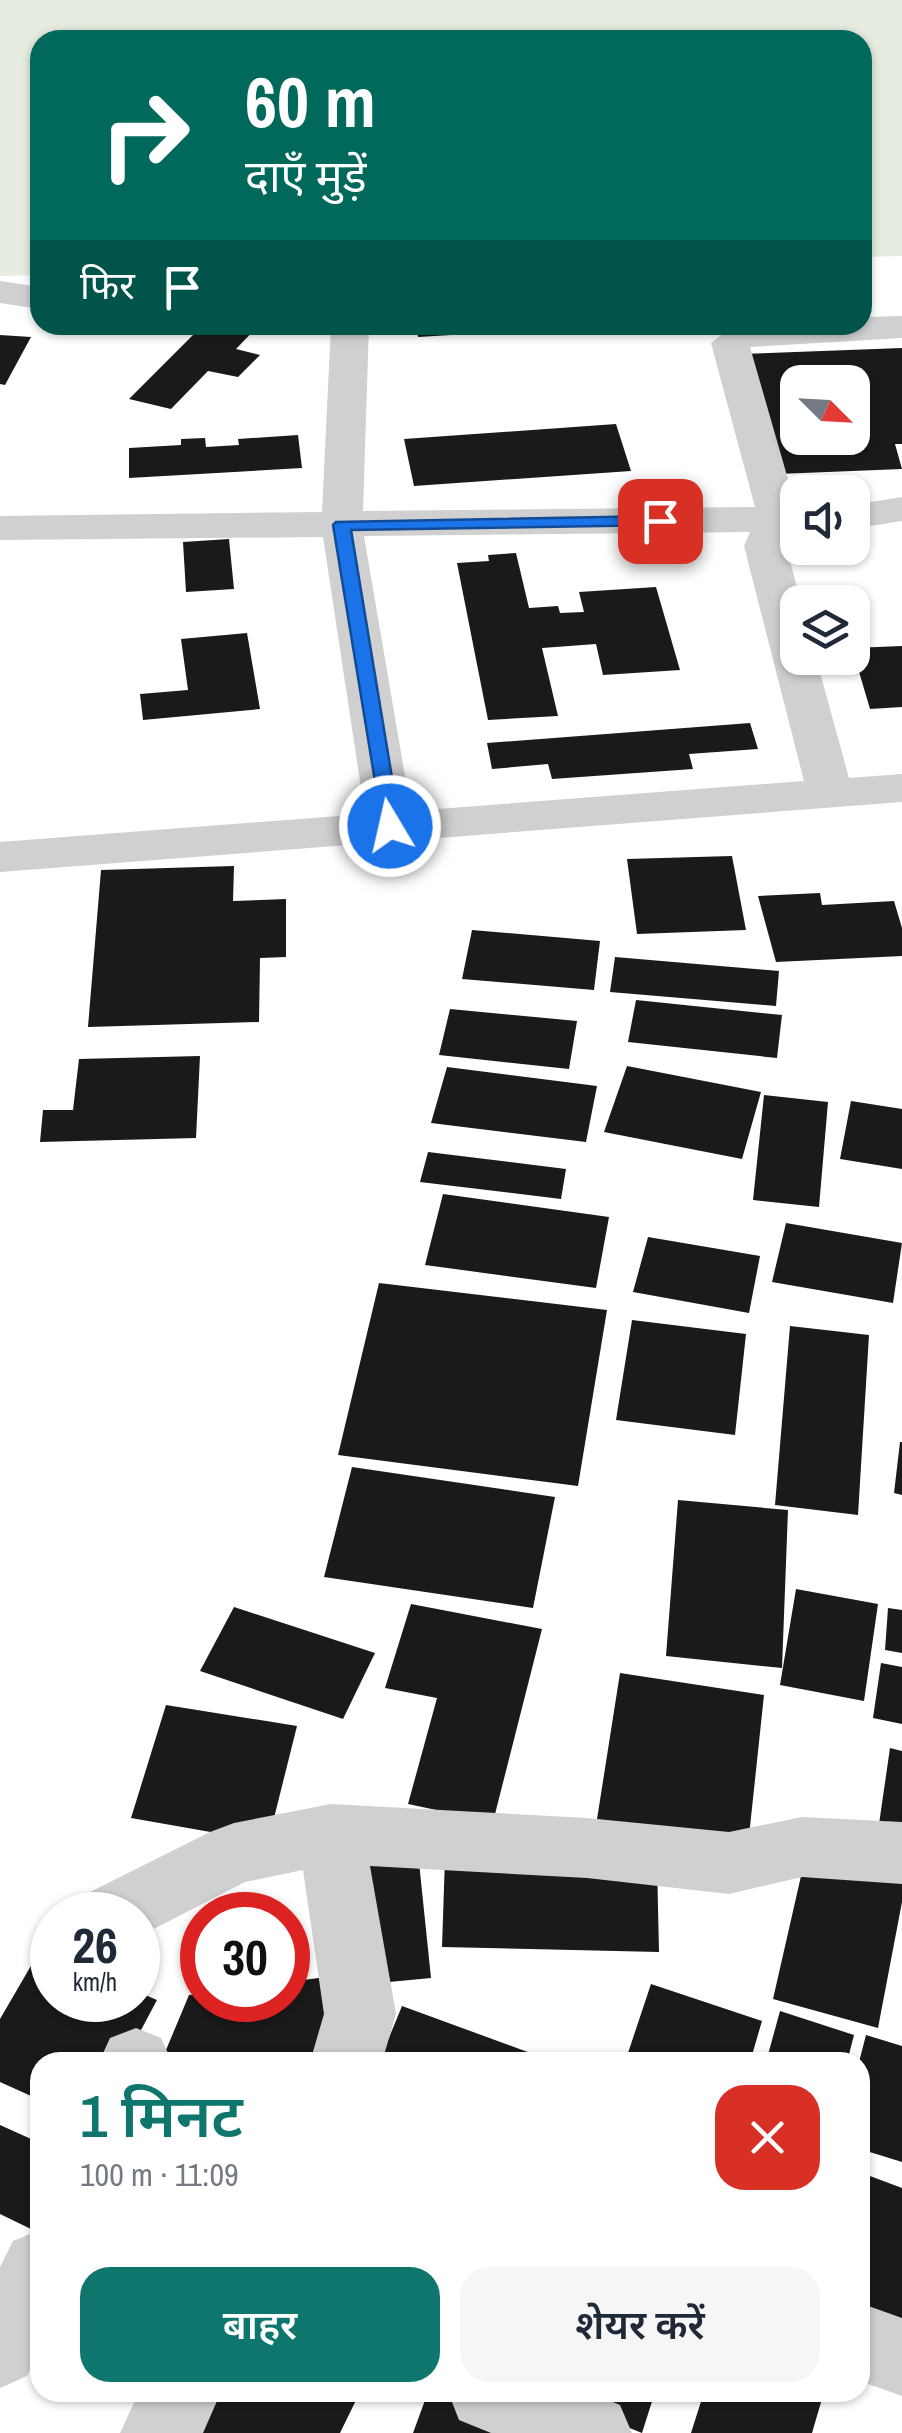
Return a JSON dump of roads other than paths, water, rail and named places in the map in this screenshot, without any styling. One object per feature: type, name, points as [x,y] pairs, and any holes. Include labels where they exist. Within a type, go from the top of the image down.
[{"type":"street","points":[[0,292],[30,296]]},
{"type":"street","points":[[872,328],[902,327]]},
{"type":"street","points":[[350,335],[342,525],[390,826]]},
{"type":"street","points":[[744,335],[730,343],[780,506]]},
{"type":"street","points":[[870,514],[902,509]]},
{"type":"street","points":[[0,528],[780,525]]},
{"type":"street","points":[[780,528],[768,535],[765,546],[830,793]]},
{"type":"street","points":[[0,857],[902,788]]},
{"type":"street","points":[[331,1834],[360,2014],[349,2052]]},
{"type":"street","points":[[158,1892],[234,1854],[331,1834],[587,1848],[729,1864],[802,1847],[902,1853]]},
{"type":"street","points":[[0,2349],[30,2288]]},
{"type":"street","points":[[870,2346],[902,2357]]},
{"type":"street","points":[[160,2433],[177,2402]]},
{"type":"street","points":[[513,2402],[592,2433]]}]
